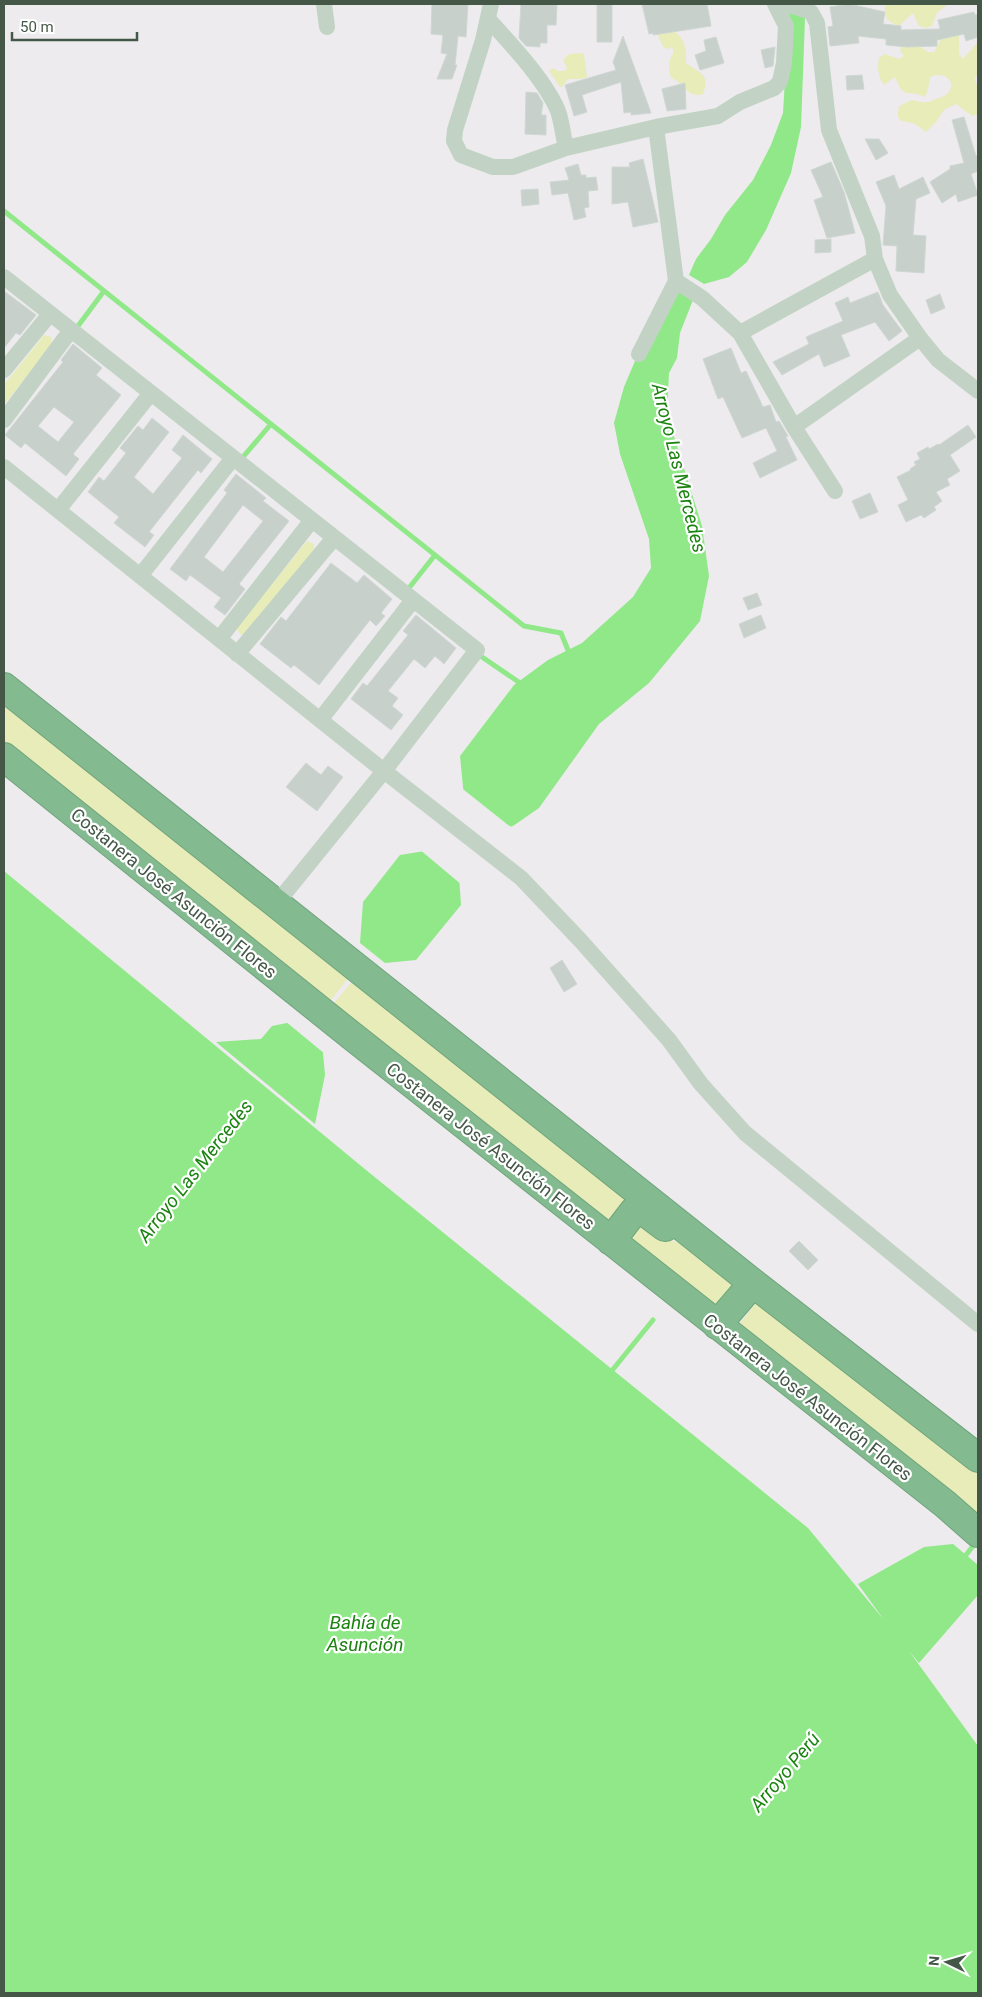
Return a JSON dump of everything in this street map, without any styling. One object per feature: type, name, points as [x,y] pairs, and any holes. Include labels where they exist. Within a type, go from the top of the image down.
[{"type":"highway","points":[[4,687],[752,1283],[978,1458]]},
{"type":"highway","name":"Costanera José Asunción Flores","points":[[4,757],[978,1533]]},
{"type":"highway","points":[[611,1241],[630,1214],[639,1211],[645,1212],[670,1231],[690,1233]]},
{"type":"highway","points":[[717,1325],[752,1283]]},
{"type":"street","points":[[324,4],[327,27]]},
{"type":"street","points":[[489,11],[483,40],[454,130],[454,141],[461,155],[493,167],[513,167],[566,148],[656,127],[718,116],[740,102],[774,88],[780,82],[784,63],[786,26],[775,4]]},
{"type":"street","points":[[786,4],[811,12],[817,23],[829,130],[872,236],[875,259],[890,295],[938,360],[978,391]]},
{"type":"street","points":[[489,11],[508,41],[546,90],[558,111],[566,148]]},
{"type":"street","points":[[639,354],[679,283],[656,127]]},
{"type":"street","points":[[740,333],[875,259]]},
{"type":"street","points":[[4,277],[477,650],[384,770],[276,904]]},
{"type":"street","points":[[679,283],[702,298],[740,333],[794,426],[835,491]]},
{"type":"street","points":[[4,370],[50,314]]},
{"type":"street","points":[[4,420],[71,330]]},
{"type":"street","points":[[794,426],[920,338]]},
{"type":"street","points":[[58,510],[151,393]]},
{"type":"street","points":[[140,576],[233,458]]},
{"type":"street","points":[[4,467],[521,878],[580,940],[662,1033],[701,1084],[745,1132],[978,1324]]},
{"type":"street","points":[[219,639],[312,520]]},
{"type":"street","points":[[237,654],[334,538]]},
{"type":"street","points":[[320,720],[413,600]]},
{"type":"shaded area","points":[[886,4],[948,4],[937,13],[932,26],[926,28],[919,26],[913,13],[899,26],[891,23],[885,15]]},
{"type":"shaded area","points":[[673,30],[681,37],[686,53],[686,63],[705,78],[703,94],[698,95],[689,92],[671,78],[669,64],[673,49],[672,47],[667,49],[663,47],[657,33]]},
{"type":"shaded area","points":[[945,32],[959,33],[959,54],[963,59],[978,42],[978,73],[975,78],[978,90],[978,113],[973,116],[956,104],[944,110],[926,132],[915,124],[901,121],[898,116],[899,106],[912,100],[930,102],[946,95],[950,90],[950,81],[943,75],[937,75],[930,77],[925,97],[907,93],[898,85],[895,77],[884,85],[878,72],[879,58],[885,54],[899,59],[904,56],[900,51],[903,43],[916,44],[928,52],[934,52]]},
{"type":"shaded area","points":[[569,54],[584,54],[587,77],[568,79],[560,87],[549,71],[553,68],[558,71],[564,71],[567,68],[563,60]]},
{"type":"shaded area","points":[[44,335],[51,337],[52,344],[4,405],[4,385]]},
{"type":"shaded area","points":[[307,541],[314,544],[314,551],[245,635],[240,634],[237,630],[238,626]]},
{"type":"shaded area","points":[[4,699],[350,976],[327,1005],[4,747]]},
{"type":"shaded area","points":[[354,979],[623,1194],[624,1201],[606,1223],[330,1008]]},
{"type":"shaded area","points":[[642,1222],[647,1223],[670,1240],[685,1245],[733,1282],[734,1287],[719,1305],[714,1305],[629,1239]]},
{"type":"shaded area","points":[[755,1304],[760,1304],[978,1474],[978,1521],[737,1327]]},
{"type":"water","points":[[789,11],[805,18],[801,127],[791,173],[766,230],[747,262],[729,277],[704,284],[689,275],[696,259],[711,239],[725,215],[753,180],[771,145],[783,113],[785,79],[791,44]]},
{"type":"water","name":"Arroyo Las Mercedes","points":[[676,290],[693,300],[680,333],[677,358],[669,373],[667,414],[702,526],[709,576],[700,621],[649,683],[599,724],[539,808],[513,826],[492,830],[465,807],[460,756],[514,685],[548,660],[582,643],[633,597],[651,568],[649,539],[620,454],[614,423],[624,387],[635,361]]},
{"type":"water","points":[[431,850],[459,875],[461,905],[416,960],[385,963],[360,943],[363,902],[400,855]]},
{"type":"water","name":"Bahía de Asunción","points":[[4,871],[366,1170],[808,1528],[884,1620],[858,1584],[924,1547],[953,1544],[978,1565],[978,1595],[919,1663],[909,1651],[978,1746],[978,1993],[4,1993]]},
{"type":"water","points":[[297,1021],[322,1042],[325,1075],[315,1124],[216,1042],[261,1039],[272,1026]]},
{"type":"pier","points":[[459,786],[512,828],[490,831],[463,808]]},
{"type":"pier","points":[[431,848],[461,873],[462,885],[419,849]]},
{"type":"pier","points":[[297,1019],[324,1040],[325,1054],[285,1021]]},
{"type":"building","points":[[432,4],[468,4],[466,37],[458,36],[455,65],[457,65],[452,79],[437,79],[447,54],[441,53],[443,35],[431,34]]},
{"type":"building","points":[[521,4],[557,4],[556,25],[547,25],[547,43],[540,43],[540,47],[526,46],[519,38]]},
{"type":"building","points":[[597,4],[612,4],[612,42],[597,42]]},
{"type":"building","points":[[642,4],[707,4],[711,26],[653,35],[653,33],[649,34]]},
{"type":"building","points":[[849,4],[885,12],[883,24],[901,26],[901,30],[940,29],[938,20],[974,12],[975,15],[978,14],[978,37],[966,41],[964,34],[937,40],[937,46],[907,47],[886,45],[886,39],[858,36],[859,43],[830,46],[828,27],[833,26],[830,7]]},
{"type":"building","points":[[623,36],[651,113],[631,115],[631,112],[624,113],[621,82],[582,95],[587,112],[574,116],[565,85],[616,70],[613,62]]},
{"type":"building","points":[[716,37],[724,63],[700,70],[695,55],[706,51],[704,40]]},
{"type":"building","points":[[775,47],[773,66],[765,68],[761,50]]},
{"type":"building","points":[[862,75],[864,89],[847,90],[846,76]]},
{"type":"building","points":[[685,83],[686,109],[667,111],[662,89]]},
{"type":"building","points":[[526,92],[537,93],[543,103],[541,115],[546,115],[546,135],[525,134]]},
{"type":"building","points":[[964,117],[976,156],[978,155],[978,171],[971,174],[978,195],[958,202],[956,194],[942,203],[930,182],[950,169],[950,166],[964,163],[952,120]]},
{"type":"building","points":[[865,139],[879,139],[888,153],[876,160]]},
{"type":"building","points":[[643,159],[658,222],[633,227],[628,202],[612,204],[612,167],[630,167],[629,163]]},
{"type":"building","points":[[831,162],[844,192],[855,233],[827,238],[814,200],[823,197],[811,170]]},
{"type":"building","points":[[578,164],[581,175],[586,175],[586,178],[596,177],[598,190],[588,191],[589,207],[584,208],[586,217],[574,220],[568,193],[552,195],[550,182],[569,180],[565,168]]},
{"type":"building","points":[[894,175],[899,189],[923,177],[930,193],[916,199],[913,235],[926,236],[924,273],[896,271],[897,246],[883,245],[886,206],[876,182]]},
{"type":"building","points":[[538,189],[539,204],[522,206],[521,190]]},
{"type":"building","points":[[831,239],[831,252],[815,253],[815,240]]},
{"type":"building","points":[[4,291],[36,315],[20,335],[16,333],[4,348]]},
{"type":"building","points":[[878,292],[883,305],[902,331],[889,341],[875,322],[841,335],[850,356],[824,367],[819,354],[782,375],[773,362],[809,344],[806,337],[843,321],[835,303],[848,297],[850,303]]},
{"type":"building","points":[[940,294],[945,308],[931,314],[926,300]]},
{"type":"building","points":[[73,344],[102,368],[96,375],[121,395],[73,454],[79,459],[66,476],[25,443],[21,448],[5,435],[63,362],[61,360]],"holes":[[[54,407],[74,422],[58,442],[38,426]]]},
{"type":"building","points":[[731,348],[741,373],[746,371],[763,407],[770,405],[776,422],[779,421],[788,436],[786,437],[797,460],[760,478],[753,463],[777,451],[766,428],[742,438],[723,397],[718,399],[703,359]]},
{"type":"building","points":[[152,418],[169,432],[134,477],[153,494],[182,458],[172,450],[183,435],[212,459],[201,473],[198,470],[149,532],[154,535],[145,547],[114,523],[119,517],[88,492],[99,477],[104,481],[126,453],[120,448],[138,426],[143,430]]},
{"type":"building","points":[[968,425],[976,437],[950,455],[960,471],[947,479],[950,485],[936,492],[942,501],[934,507],[936,510],[924,518],[921,515],[906,522],[898,505],[908,500],[897,477],[911,470],[916,465],[914,462],[920,459],[917,453],[928,447],[929,449],[939,445]]},
{"type":"building","points":[[236,474],[266,498],[263,501],[289,521],[239,584],[245,589],[225,615],[214,607],[221,598],[190,575],[186,581],[170,569],[227,493],[224,490]],"holes":[[[243,505],[263,521],[223,572],[204,557]]]},
{"type":"building","points":[[870,493],[878,512],[860,519],[852,501]]},
{"type":"building","points":[[331,563],[357,583],[364,575],[392,599],[381,613],[385,616],[376,626],[370,620],[319,685],[294,665],[291,668],[260,644],[281,617],[286,621]]},
{"type":"building","points":[[757,593],[762,605],[748,610],[743,598]]},
{"type":"building","points":[[416,615],[456,648],[444,664],[435,656],[425,668],[414,659],[388,691],[398,698],[392,706],[403,715],[391,730],[351,699],[363,683],[367,686],[408,635],[403,631]]},
{"type":"building","points":[[761,615],[766,628],[744,638],[739,624]]},
{"type":"building","points":[[306,763],[321,775],[328,766],[343,777],[317,811],[286,787]]},
{"type":"building","points":[[562,960],[577,984],[564,992],[550,968]]},
{"type":"building","points":[[799,1241],[818,1260],[808,1270],[789,1251]]},
{"type":"waterway","points":[[4,211],[524,626],[561,633],[570,655]]},
{"type":"waterway","points":[[78,326],[104,291]]},
{"type":"waterway","points":[[243,457],[271,424]]},
{"type":"waterway","points":[[409,588],[435,555]]},
{"type":"waterway","points":[[482,657],[523,685]]},
{"type":"waterway","points":[[610,1373],[653,1320]]},
{"type":"waterway","name":"Arroyo Perú","points":[[963,1559],[976,1542]]}]
